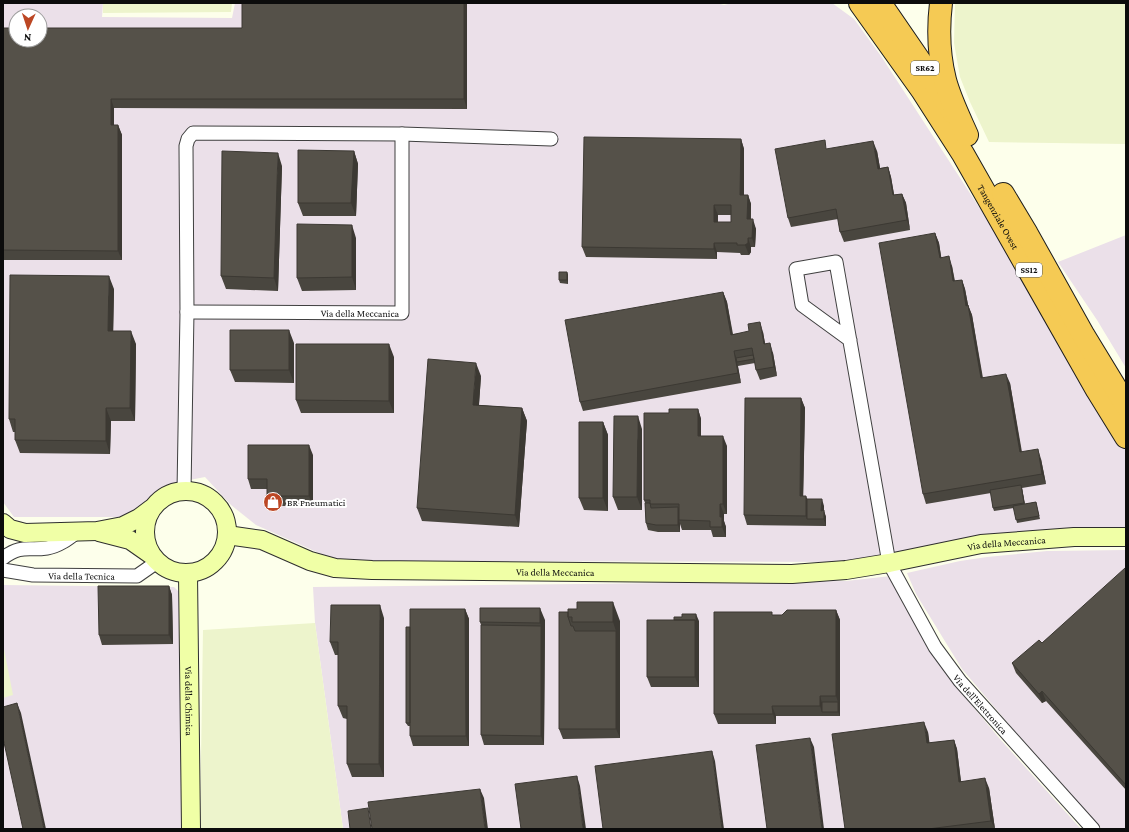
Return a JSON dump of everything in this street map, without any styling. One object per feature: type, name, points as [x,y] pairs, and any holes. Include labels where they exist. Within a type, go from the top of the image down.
[{"type":"highway","points":[[851,3],[922,90]]},
{"type":"highway","name":"Tangenziale Ovest","points":[[860,3],[922,90],[963,154],[1097,390],[1126,437]]},
{"type":"highway","name":"Tangenziale Ovest","points":[[880,3],[937,86],[967,135],[1027,234],[1084,336],[1126,405]]},
{"type":"highway","points":[[941,3],[940,40],[943,68],[950,94],[967,135]]},
{"type":"street","points":[[184,491],[187,312],[186,146],[192,133],[402,134],[551,139]]},
{"type":"street","name":"Via della Meccanica","points":[[187,312],[402,313],[402,134]]},
{"type":"street","points":[[850,340],[802,305],[796,269],[836,262],[850,340],[889,564]]},
{"type":"street","points":[[3,523],[10,529],[25,533],[97,531],[123,526],[139,518],[151,509],[160,499],[172,493],[184,491],[196,492],[206,496],[215,503],[222,512],[226,523],[227,535],[221,554],[215,562],[198,572],[188,574],[177,573],[166,569],[130,540],[97,531]]},
{"type":"street","points":[[151,509],[145,523],[144,539],[153,558]]},
{"type":"street","points":[[3,558],[21,548],[47,548],[63,543],[77,532]]},
{"type":"street","name":"Via della Meccanica","points":[[227,535],[262,540],[310,562],[335,568],[372,570],[792,574],[846,570],[889,564],[982,544],[1074,537],[1126,537]]},
{"type":"street","name":"Via della Tecnica","points":[[3,570],[33,575],[137,576],[153,558]]},
{"type":"street","name":"Via dell'Elettronica","points":[[889,564],[935,647],[960,681],[1093,829]]},
{"type":"street","name":"Via della Chimica","points":[[188,574],[192,829]]},
{"type":"shaded area","points":[[3,3],[103,3],[102,17],[232,18],[235,3],[717,3],[724,5],[732,3],[832,3],[854,19],[881,56],[1025,278],[1126,445],[1126,531],[845,562],[337,561],[256,525],[231,505],[205,477],[169,484],[129,517],[14,517],[3,502]]},
{"type":"shaded area","points":[[1126,235],[1126,368],[1097,320],[1058,262]]},
{"type":"shaded area","points":[[1126,550],[1126,829],[1102,829],[1012,728],[962,669],[916,594],[907,573],[960,561],[987,557],[1047,551]]},
{"type":"shaded area","points":[[891,576],[902,602],[949,678],[1000,739],[1081,829],[343,829],[315,623],[313,587],[846,581]]},
{"type":"shaded area","points":[[3,585],[174,587],[182,595],[181,829],[3,829]]},
{"type":"green space","points":[[103,3],[232,3],[231,12],[103,13]]},
{"type":"green space","points":[[955,3],[1126,3],[1126,144],[989,142],[960,77],[954,43]]},
{"type":"green space","points":[[315,623],[343,829],[200,829],[203,630]]},
{"type":"green space","points":[[3,644],[13,695],[3,698]]},
{"type":"building","points":[[242,3],[464,3],[464,99],[111,99],[111,125],[118,125],[118,251],[3,250],[3,28],[8,28],[8,48],[48,48],[48,28],[242,28]]},
{"type":"building","points":[[584,137],[741,139],[740,195],[748,195],[747,219],[753,219],[752,238],[748,238],[748,243],[745,245],[737,245],[737,243],[714,243],[714,249],[582,247]],"holes":[[[714,205],[731,205],[731,222],[714,222]]]},
{"type":"building","points":[[825,140],[826,149],[873,141],[878,169],[888,167],[893,195],[902,194],[907,220],[840,232],[836,209],[788,218],[775,149]]},
{"type":"building","points":[[298,150],[354,151],[351,203],[298,203]]},
{"type":"building","points":[[222,151],[278,153],[274,278],[221,276]]},
{"type":"building","points":[[297,224],[352,225],[352,277],[297,278]]},
{"type":"building","points":[[935,233],[940,258],[949,256],[953,281],[962,280],[981,378],[1006,374],[1020,452],[1038,449],[1042,474],[923,494],[879,243]]},
{"type":"building","points":[[559,272],[567,272],[567,280],[559,280]]},
{"type":"building","points":[[10,275],[109,276],[108,331],[131,331],[130,408],[106,408],[106,441],[15,440],[15,419],[9,419]]},
{"type":"building","points":[[723,292],[731,335],[749,331],[748,324],[760,322],[764,344],[770,343],[774,367],[756,370],[752,348],[734,351],[738,373],[580,402],[565,320]]},
{"type":"building","points":[[230,330],[289,330],[289,370],[230,370]]},
{"type":"building","points":[[296,344],[389,344],[389,401],[296,400]]},
{"type":"building","points":[[753,355],[754,359],[737,362],[736,358]]},
{"type":"building","points":[[428,359],[476,363],[473,405],[522,408],[515,515],[417,508]]},
{"type":"building","points":[[745,398],[801,398],[800,496],[806,496],[806,516],[744,515]]},
{"type":"building","points":[[669,409],[698,409],[698,436],[723,436],[723,504],[720,504],[722,527],[710,527],[710,521],[679,520],[679,504],[650,504],[650,500],[644,500],[644,413],[669,413]]},
{"type":"building","points":[[614,416],[638,416],[637,497],[613,497]]},
{"type":"building","points":[[579,422],[603,422],[603,498],[579,498]]},
{"type":"building","points":[[248,445],[309,445],[309,496],[267,496],[267,479],[248,479]]},
{"type":"building","points":[[1021,485],[1024,503],[993,508],[990,490]]},
{"type":"building","points":[[807,499],[822,499],[821,511],[824,510],[824,519],[807,519]]},
{"type":"building","points":[[1036,502],[1039,516],[1016,520],[1013,506]]},
{"type":"building","points":[[645,503],[650,503],[651,508],[678,507],[678,525],[656,525],[646,523]]},
{"type":"building","points":[[1125,568],[1126,785],[1042,691],[1039,694],[1012,663],[1039,640],[1042,643]]},
{"type":"building","points":[[98,586],[169,586],[169,635],[99,635]]},
{"type":"building","points":[[577,602],[613,602],[613,622],[572,622],[572,617],[568,617],[568,609],[577,609]]},
{"type":"building","points":[[331,605],[380,605],[379,764],[347,764],[347,706],[338,706],[338,642],[330,642]]},
{"type":"building","points":[[480,608],[540,608],[540,623],[480,622]]},
{"type":"building","points":[[410,609],[465,609],[466,736],[410,736]]},
{"type":"building","points":[[787,610],[836,610],[836,696],[820,696],[820,706],[772,706],[773,714],[714,714],[714,612],[772,612],[772,615],[782,615]]},
{"type":"building","points":[[559,612],[568,612],[571,626],[573,626],[575,631],[616,631],[616,729],[559,729]]},
{"type":"building","points":[[682,614],[696,614],[696,623],[695,620],[674,620],[674,617],[682,617]]},
{"type":"building","points":[[647,620],[695,620],[695,677],[647,677]]},
{"type":"building","points":[[481,625],[541,626],[541,736],[481,735]]},
{"type":"building","points":[[406,627],[410,627],[410,723],[406,723]]},
{"type":"building","points":[[822,702],[838,702],[838,712],[822,712]]},
{"type":"building","points":[[17,703],[44,829],[23,829],[3,738],[3,707]]},
{"type":"building","points":[[924,722],[927,743],[954,740],[959,782],[985,778],[991,821],[928,829],[845,829],[832,734]]},
{"type":"building","points":[[810,738],[822,829],[767,829],[756,745]]},
{"type":"building","points":[[712,751],[722,829],[603,829],[595,766]]},
{"type":"building","points":[[577,776],[583,829],[521,829],[515,784]]},
{"type":"building","points":[[480,789],[485,829],[372,829],[368,802]]},
{"type":"building","points":[[368,808],[371,829],[350,829],[348,811]]},
{"type":"place","name":"BR Pneumatici","points":[[273,502]]}]
